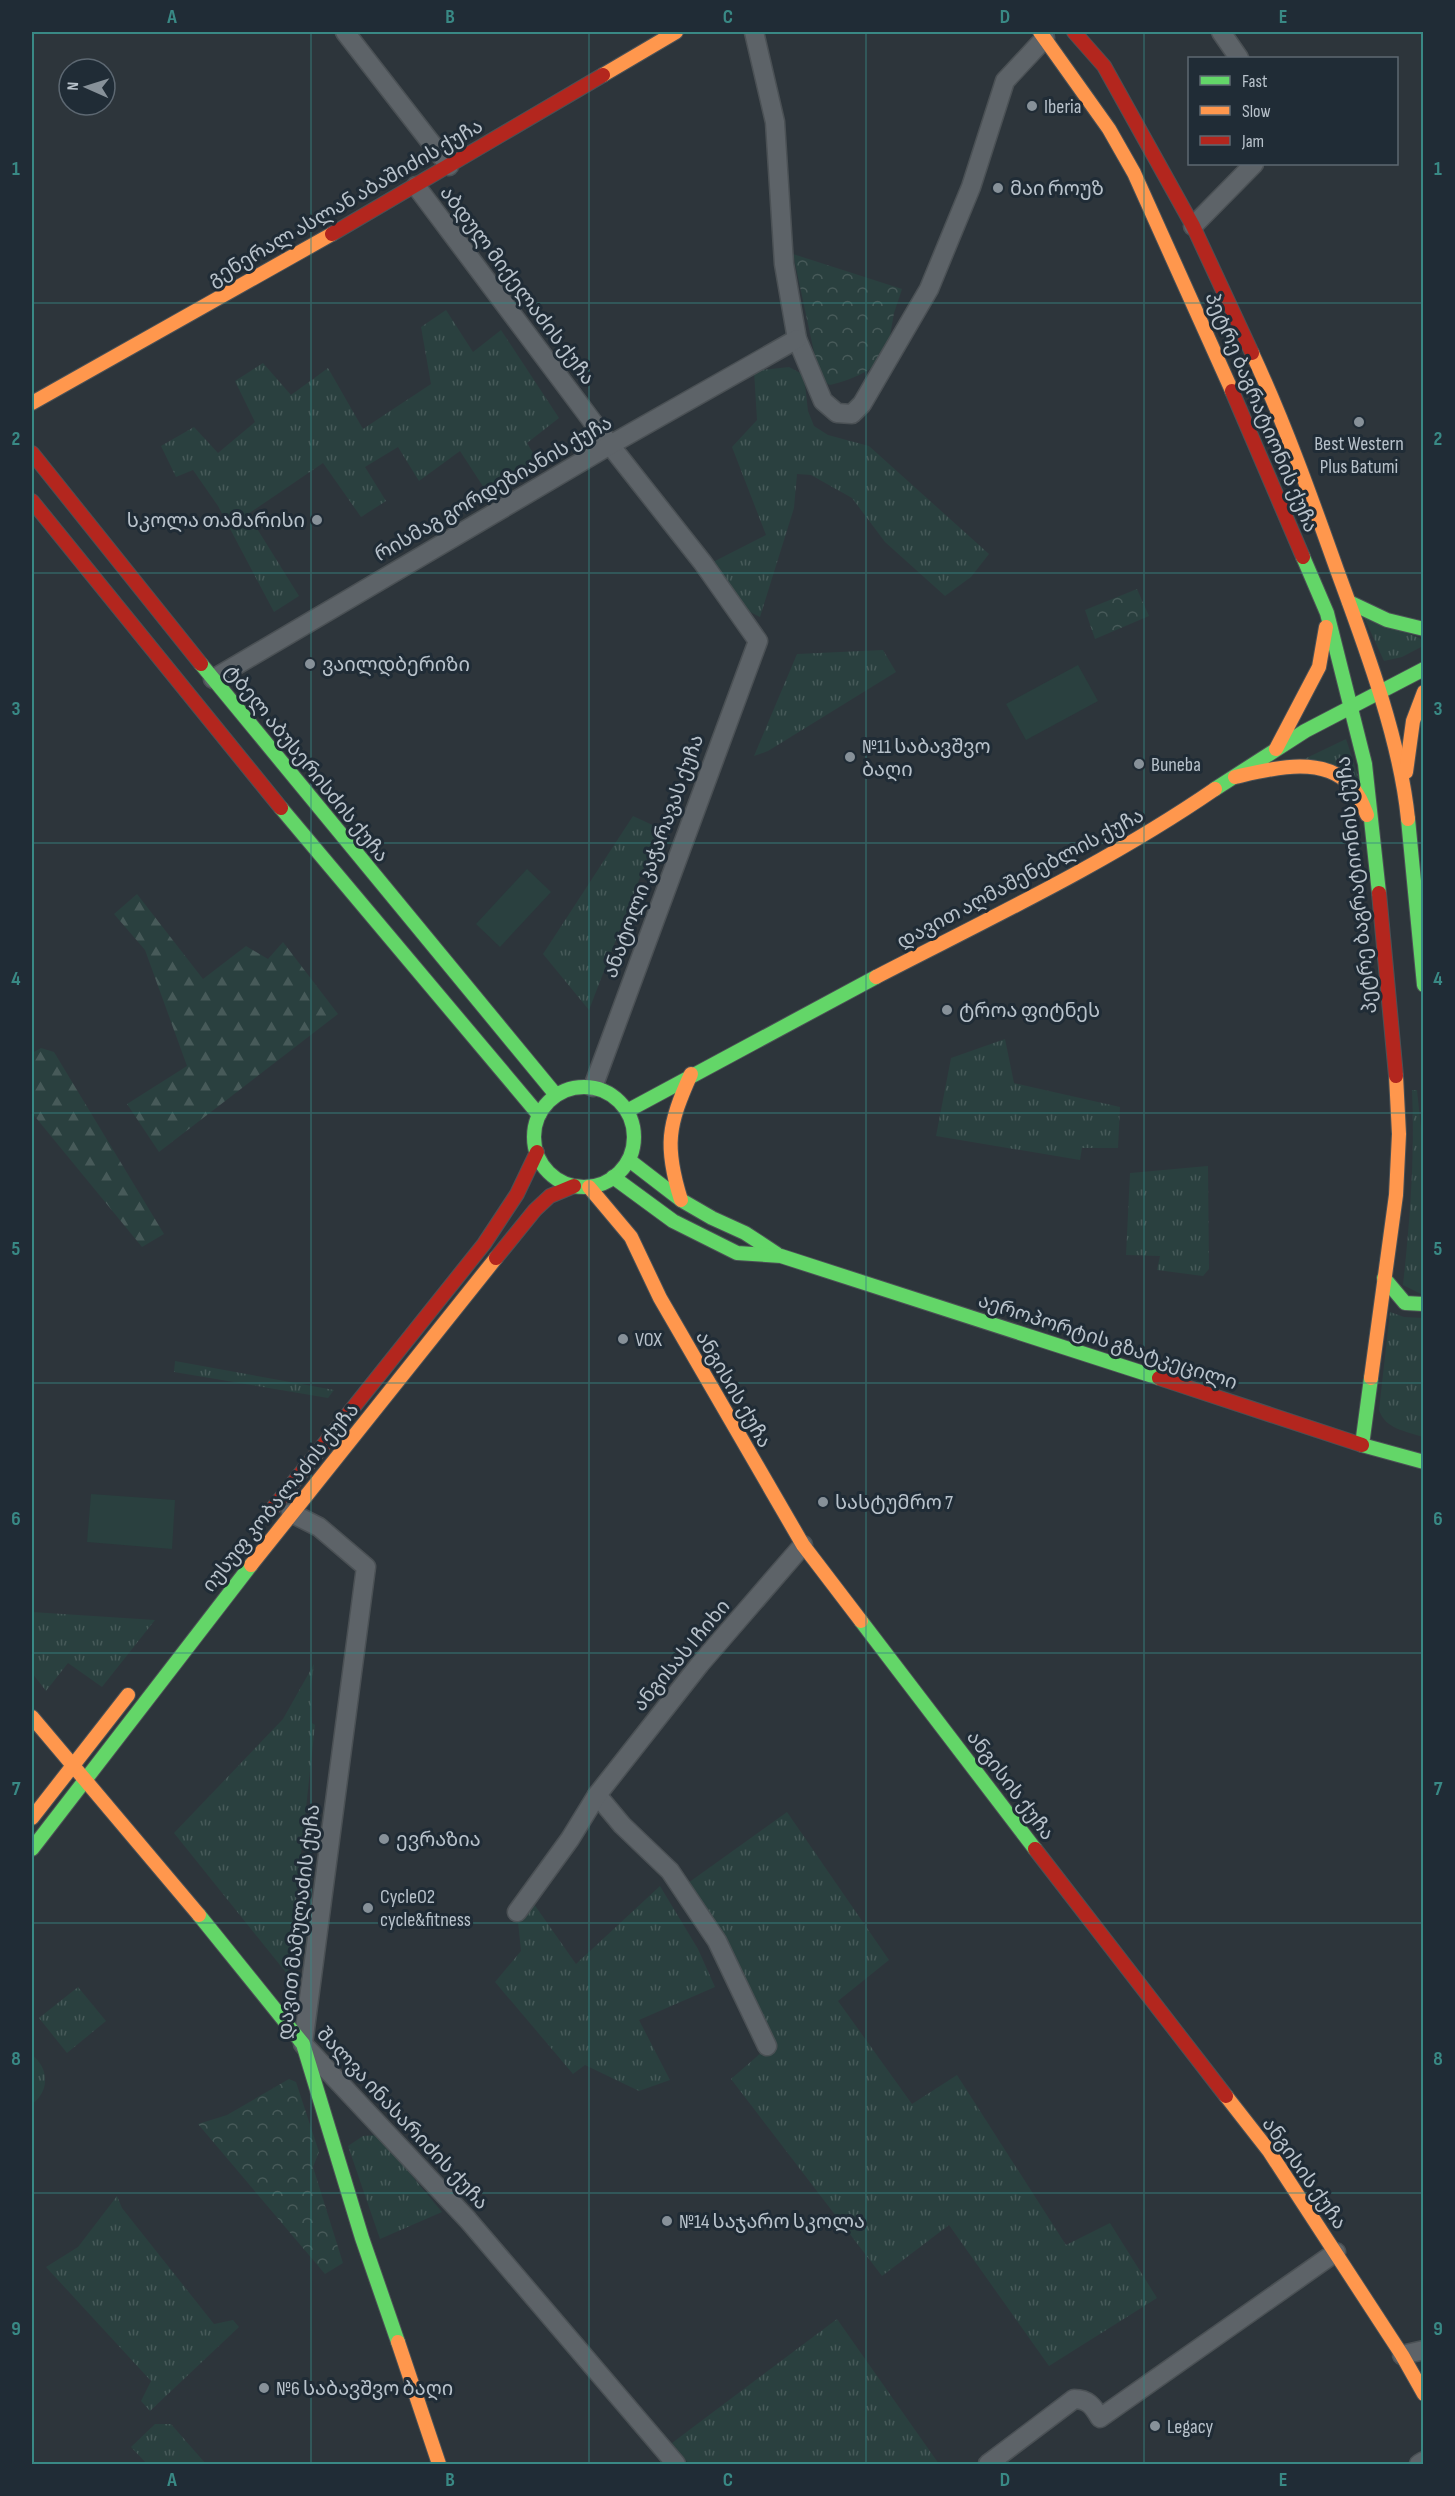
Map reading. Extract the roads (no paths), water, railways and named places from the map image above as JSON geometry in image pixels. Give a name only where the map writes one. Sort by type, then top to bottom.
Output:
[{"type":"main road","name":"გენერალ ასლან აბაშიძის ქუჩა","points":[[32,403],[416,186],[676,32]]},
{"type":"main road","name":"პეტრე ბაგრატიონის ქუჩა","points":[[1074,32],[1104,66],[1193,226],[1280,413],[1349,602],[1379,692],[1405,792],[1424,985]]},
{"type":"main road","name":"პეტრე ბაგრატიონის ქუჩა","points":[[1043,35],[1109,129],[1134,173],[1218,357],[1327,613],[1365,764],[1396,1073],[1398,1134],[1396,1195],[1362,1445]]},
{"type":"main road","name":"ტბელ აბუსერისძის ქუჩა","points":[[32,453],[213,679],[556,1095]]},
{"type":"main road","points":[[32,501],[233,752],[539,1115]]},
{"type":"main road","points":[[1349,602],[1387,620],[1424,629]]},
{"type":"main road","points":[[1276,749],[1319,667],[1325,642],[1327,613]]},
{"type":"main road","name":"დავით აღმაშენებლის ქუჩა","points":[[627,1111],[692,1074],[1027,899],[1150,831],[1276,749],[1424,669]]},
{"type":"main road","points":[[1405,792],[1409,738],[1415,713],[1424,692]]},
{"type":"main road","points":[[1235,777],[1274,768],[1307,768],[1325,771],[1347,782],[1358,796],[1373,828]]},
{"type":"main road","points":[[681,1200],[670,1169],[669,1143],[674,1112],[692,1074]]},
{"type":"main road","points":[[574,1087],[593,1087],[615,1097],[627,1111],[634,1135],[629,1160],[613,1177],[589,1187],[574,1186],[562,1182],[545,1168],[534,1140],[539,1115],[556,1095],[574,1087]]},
{"type":"main road","name":"იუსუფ კობალაძის ქუჩა","points":[[261,1524],[484,1244],[517,1194],[537,1152]]},
{"type":"main road","name":"აეროპორტის გზატკეცილი","points":[[629,1160],[681,1200],[745,1233],[781,1256]]},
{"type":"main road","name":"აეროპორტის გზატკეცილი","points":[[613,1177],[673,1221],[737,1253],[781,1256],[1362,1445],[1424,1462]]},
{"type":"main road","name":"იუსუფ კობალაძის ქუჩა","points":[[32,1849],[291,1513],[535,1210],[550,1196],[574,1186]]},
{"type":"main road","name":"ანგისის ქუჩა","points":[[589,1187],[631,1237],[660,1298],[803,1545],[1108,1945],[1269,2151],[1402,2355],[1424,2394]]},
{"type":"main road","points":[[1384,1278],[1405,1303],[1424,1304]]},
{"type":"main road","points":[[32,1818],[134,1688]]},
{"type":"main road","name":"შალვა ინასარიძის ქუჩა","points":[[32,1717],[72,1767],[151,1856],[303,2044]]},
{"type":"main road","name":"დავით მამულაძის ქუჩა","points":[[303,2044],[362,2238],[440,2464]]},
{"type":"street","points":[[345,32],[449,166]]},
{"type":"street","points":[[754,32],[775,122],[784,264],[797,339],[823,401],[837,413],[852,414],[862,404],[929,289],[971,187],[1005,81],[1043,35]]},
{"type":"street","points":[[1221,32],[1238,57]]},
{"type":"street","points":[[1193,226],[1253,165]]},
{"type":"street","name":"აბდულ მიქელაძის ქუჩა","points":[[416,186],[610,445],[703,563],[758,641]]},
{"type":"street","name":"რისმაგ გორდეზიანის ქუჩა","points":[[213,679],[610,445],[797,339]]},
{"type":"street","name":"ანატოლი კაჭარავას ქუჩა","points":[[593,1087],[758,641]]},
{"type":"street","name":"დავით მამულაძის ქუჩა","points":[[291,1513],[319,1527],[366,1567],[303,2044]]},
{"type":"street","name":"ანგისას I ჩიხი","points":[[517,1912],[570,1839],[597,1795],[700,1664],[803,1545]]},
{"type":"street","points":[[597,1795],[621,1825],[670,1871],[717,1941],[767,2046]]},
{"type":"street","name":"შალვა ინასარიძის ქუჩა","points":[[303,2044],[468,2220],[676,2464]]},
{"type":"street","points":[[988,2464],[1074,2399],[1083,2399],[1092,2404],[1100,2418],[1336,2252]]},
{"type":"street","points":[[1402,2355],[1424,2350]]},
{"type":"street","points":[[1419,2464],[1424,2461]]},
{"type":"place","name":"Iberia","points":[[1032,106]]},
{"type":"place","name":"მაი როუზ","points":[[998,188]]},
{"type":"place","name":"Best Western Plus Batumi","points":[[1359,422]]},
{"type":"place","name":"სკოლა თამარისი","points":[[317,520]]},
{"type":"place","name":"ვაილდბერიზი","points":[[310,664]]},
{"type":"place","name":"№11 საბავშვო ბაღი","points":[[850,757]]},
{"type":"place","name":"Buneba","points":[[1139,764]]},
{"type":"place","name":"ტროა ფიტნეს","points":[[947,1010]]},
{"type":"place","name":"VOX","points":[[623,1339]]},
{"type":"place","name":"სასტუმრო 7","points":[[823,1502]]},
{"type":"place","name":"ევრაზია","points":[[384,1839]]},
{"type":"place","name":"CycleO2 cycle&fitness","points":[[368,1908]]},
{"type":"place","name":"№14 საჯარო სკოლა","points":[[667,2221]]},
{"type":"place","name":"№6 საბავშვო ბაღი","points":[[264,2388]]},
{"type":"place","name":"Legacy","points":[[1155,2426]]}]
